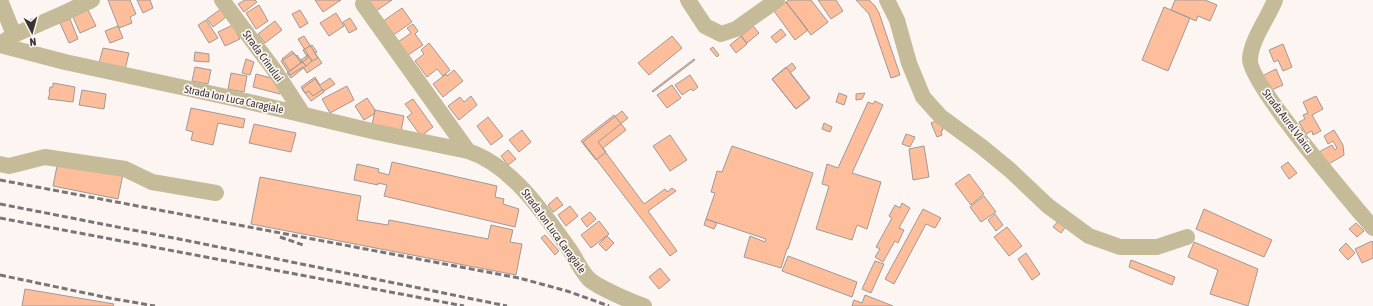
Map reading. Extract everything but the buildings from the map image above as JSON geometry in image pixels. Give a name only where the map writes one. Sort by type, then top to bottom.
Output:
[{"type":"street","points":[[0,0],[14,35]]},
{"type":"street","points":[[0,44],[14,35],[92,0]]},
{"type":"street","name":"Strada Crinului","points":[[222,0],[275,72],[303,114]]},
{"type":"street","points":[[692,1],[705,26],[721,34],[736,29],[777,0]]},
{"type":"street","points":[[887,0],[897,20],[909,63],[923,97],[941,117],[1010,170],[1048,206],[1089,236],[1120,247],[1157,247],[1186,237]]},
{"type":"street","name":"Strada Aurel Vlaicu","points":[[1275,0],[1254,43],[1250,60],[1252,67],[1270,100],[1373,228]]},
{"type":"street","points":[[363,4],[468,151]]},
{"type":"street","name":"Strada Ion Luca Caragiale","points":[[0,44],[64,62],[482,155],[520,185],[568,247],[589,280],[607,290],[644,306]]},
{"type":"street","points":[[0,164],[9,166],[45,157],[125,169],[152,182],[216,193]]},
{"type":"railway","points":[[0,180],[519,278],[567,291],[609,306]]},
{"type":"railway","points":[[0,204],[507,306]]},
{"type":"railway","points":[[0,218],[464,306]]},
{"type":"railway","points":[[280,237],[303,245]]},
{"type":"railway","points":[[0,275],[155,306]]}]
